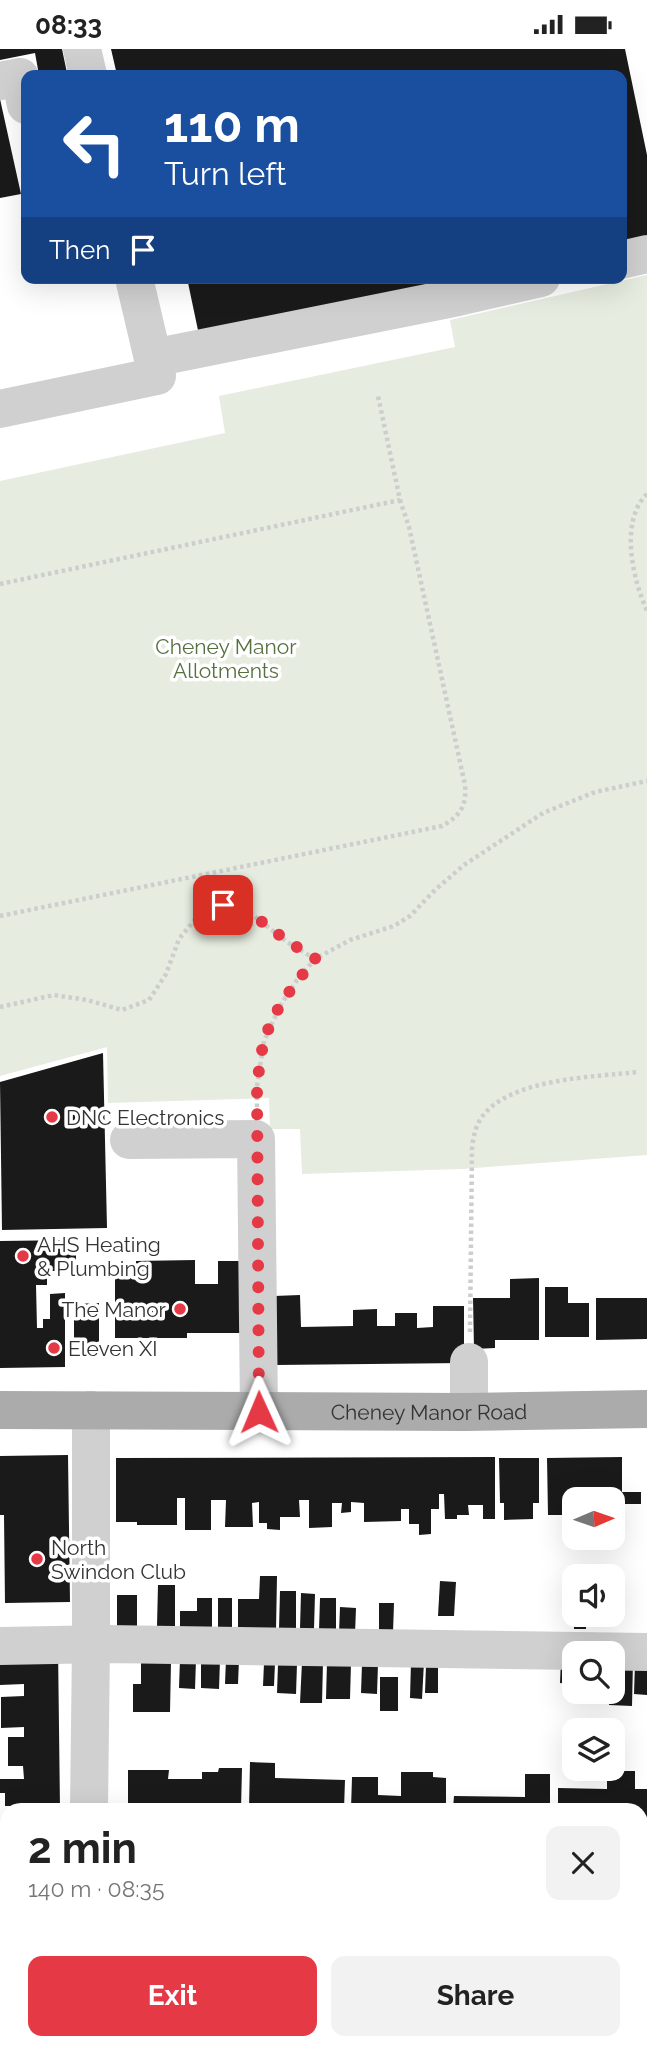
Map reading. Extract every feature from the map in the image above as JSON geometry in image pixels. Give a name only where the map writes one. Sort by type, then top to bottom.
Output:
[{"type":"main road","name":"Cheney Manor Road","points":[[0,1410],[259,1412],[647,1409]]},
{"type":"street","points":[[82,49],[87,70]]},
{"type":"street","points":[[0,82],[20,77],[21,82]]},
{"type":"street","points":[[627,259],[647,254]]},
{"type":"street","points":[[0,409],[157,376],[135,284]]},
{"type":"street","points":[[153,358],[515,284]]},
{"type":"street","points":[[129,1140],[256,1139],[259,1412]]},
{"type":"street","points":[[469,1362],[469,1411]]},
{"type":"street","points":[[89,1803],[91,1410]]},
{"type":"street","points":[[0,1646],[647,1652]]},
{"type":"path","points":[[0,916],[442,826],[456,818],[464,806],[464,785],[378,396]]},
{"type":"path","points":[[647,494],[636,509],[632,530],[636,584],[647,611]]},
{"type":"path","points":[[0,584],[400,500]]},
{"type":"path","points":[[256,1139],[257,1086],[264,1041],[280,1006],[297,980],[316,959],[350,940],[394,926],[410,916],[464,865],[543,813],[595,792],[647,781]]},
{"type":"path","points":[[0,1007],[54,995],[87,1000],[122,1010],[149,1000],[166,974],[179,939],[201,912],[223,905],[248,911],[316,959]]},
{"type":"path","points":[[469,1362],[471,1149],[474,1132],[482,1117],[499,1101],[536,1085],[638,1072]]},
{"type":"green space","name":"Cheney Manor Allotments","points":[[647,275],[647,1155],[462,1169],[302,1174],[300,1129],[270,1129],[269,1098],[108,1103],[107,1047],[0,1076],[0,481],[225,433],[219,396],[455,347],[450,320],[608,284],[627,284],[627,280]]},
{"type":"building","points":[[0,49],[62,49],[66,70],[38,70],[35,53],[0,60]]},
{"type":"building","points":[[111,49],[625,49],[647,155],[647,242],[627,246],[627,70],[116,70]]},
{"type":"building","points":[[0,99],[21,194],[0,198]]},
{"type":"building","points":[[188,284],[438,284],[199,335]]},
{"type":"building","name":"DNC Electronics","points":[[103,1053],[107,1228],[2,1230],[0,1082]]},
{"type":"building","points":[[76,1240],[76,1271],[47,1271],[47,1285],[36,1285],[37,1328],[43,1328],[43,1319],[50,1319],[50,1294],[65,1293],[65,1367],[0,1368],[0,1241]]},
{"type":"building","name":"The Manor","points":[[195,1260],[195,1284],[218,1284],[218,1261],[245,1261],[245,1333],[187,1333],[187,1338],[115,1338],[115,1276],[136,1276],[136,1261]]},
{"type":"building","points":[[539,1278],[539,1340],[495,1340],[495,1348],[474,1349],[473,1298],[510,1298],[510,1279]]},
{"type":"building","points":[[545,1287],[568,1287],[568,1303],[589,1303],[589,1337],[545,1337]]},
{"type":"building","points":[[300,1295],[301,1327],[353,1326],[353,1310],[377,1309],[377,1326],[395,1326],[395,1313],[417,1313],[417,1328],[433,1327],[433,1306],[464,1306],[464,1363],[275,1365],[274,1296]]},
{"type":"building","points":[[596,1298],[647,1298],[647,1339],[596,1340]]},
{"type":"building","points":[[99,1303],[99,1351],[74,1351],[74,1304]]},
{"type":"building","name":"North Swindon Club","points":[[68,1455],[70,1602],[5,1603],[0,1456]]},
{"type":"building","points":[[495,1457],[495,1519],[483,1519],[483,1505],[468,1505],[469,1515],[445,1519],[444,1494],[439,1494],[439,1509],[431,1509],[431,1534],[419,1535],[419,1524],[409,1524],[409,1509],[401,1509],[401,1521],[364,1522],[364,1503],[351,1502],[351,1512],[341,1513],[342,1503],[332,1503],[332,1527],[309,1528],[309,1500],[299,1500],[300,1517],[280,1517],[280,1530],[267,1529],[267,1523],[259,1523],[259,1502],[252,1503],[253,1527],[225,1527],[226,1500],[211,1500],[211,1530],[185,1530],[185,1498],[177,1498],[177,1525],[116,1522],[116,1458]]},
{"type":"building","points":[[622,1457],[622,1487],[562,1487],[562,1515],[548,1515],[547,1458]]},
{"type":"building","points":[[499,1458],[539,1458],[539,1503],[533,1503],[533,1519],[504,1520],[504,1503],[500,1503]]},
{"type":"building","points":[[625,1492],[641,1492],[641,1504],[625,1504]]},
{"type":"building","points":[[260,1576],[277,1576],[276,1630],[238,1630],[238,1599],[259,1599]]},
{"type":"building","points":[[440,1581],[456,1582],[454,1616],[438,1616]]},
{"type":"building","points":[[158,1585],[175,1585],[175,1626],[157,1626]]},
{"type":"building","points":[[280,1591],[296,1591],[296,1630],[279,1629]]},
{"type":"building","points":[[301,1593],[315,1594],[314,1629],[300,1629]]},
{"type":"building","points":[[117,1595],[137,1595],[137,1628],[117,1628]]},
{"type":"building","points":[[197,1598],[212,1598],[212,1628],[180,1633],[180,1611],[197,1611]]},
{"type":"building","points":[[218,1598],[232,1598],[232,1631],[218,1631]]},
{"type":"building","points":[[320,1598],[336,1598],[336,1632],[319,1631]]},
{"type":"building","points":[[379,1603],[394,1603],[393,1633],[379,1632]]},
{"type":"building","points":[[340,1607],[356,1608],[355,1634],[339,1633]]},
{"type":"building","points":[[58,1647],[60,1803],[5,1803],[5,1793],[0,1793],[0,1779],[24,1779],[23,1766],[8,1766],[8,1737],[24,1737],[24,1727],[1,1728],[1,1697],[24,1696],[24,1684],[0,1685],[0,1664]]},
{"type":"building","points":[[180,1659],[196,1660],[195,1689],[179,1688]]},
{"type":"building","points":[[226,1659],[239,1659],[238,1684],[225,1684]]},
{"type":"building","points":[[561,1659],[562,1683],[560,1683]]},
{"type":"building","points":[[201,1660],[220,1660],[219,1689],[201,1688]]},
{"type":"building","points":[[625,1661],[633,1661],[632,1706],[609,1705],[625,1704]]},
{"type":"building","points":[[141,1662],[171,1662],[170,1712],[133,1712],[133,1684],[141,1684]]},
{"type":"building","points":[[302,1662],[323,1662],[322,1703],[300,1703]]},
{"type":"building","points":[[327,1662],[351,1663],[350,1699],[326,1699]]},
{"type":"building","points":[[411,1662],[424,1662],[422,1699],[410,1698]]},
{"type":"building","points":[[264,1663],[275,1663],[274,1686],[263,1686]]},
{"type":"building","points":[[635,1663],[647,1663],[647,1695],[634,1694]]},
{"type":"building","points":[[278,1664],[297,1664],[296,1694],[277,1693]]},
{"type":"building","points":[[362,1664],[378,1664],[377,1694],[361,1693]]},
{"type":"building","points":[[426,1665],[438,1665],[438,1693],[425,1693]]},
{"type":"building","points":[[380,1677],[398,1677],[398,1711],[380,1711]]},
{"type":"building","points":[[250,1762],[275,1763],[275,1778],[345,1780],[344,1803],[249,1803]]},
{"type":"building","points":[[219,1768],[242,1768],[241,1803],[128,1803],[128,1770],[169,1770],[168,1779],[202,1779],[202,1772],[218,1772]]},
{"type":"building","points":[[625,1771],[635,1771],[635,1789],[647,1789],[647,1803],[558,1803],[558,1788],[607,1789],[607,1781],[625,1781]]},
{"type":"building","points":[[401,1772],[433,1772],[433,1777],[446,1778],[446,1803],[351,1803],[352,1777],[378,1777],[378,1795],[401,1796]]},
{"type":"building","points":[[525,1774],[550,1774],[550,1803],[453,1803],[454,1796],[525,1797]]},
{"type":"place","name":"DNC Electronics","points":[[52,1117]]},
{"type":"place","name":"AHS Heating & Plumbing","points":[[23,1256]]},
{"type":"place","name":"The Manor","points":[[180,1309]]},
{"type":"place","name":"Eleven XI","points":[[54,1348]]},
{"type":"place","name":"North Swindon Club","points":[[37,1559]]},
{"type":"route","points":[[223,905],[248,911],[316,959],[297,980],[280,1006],[264,1041],[257,1086],[259,1412]]}]
